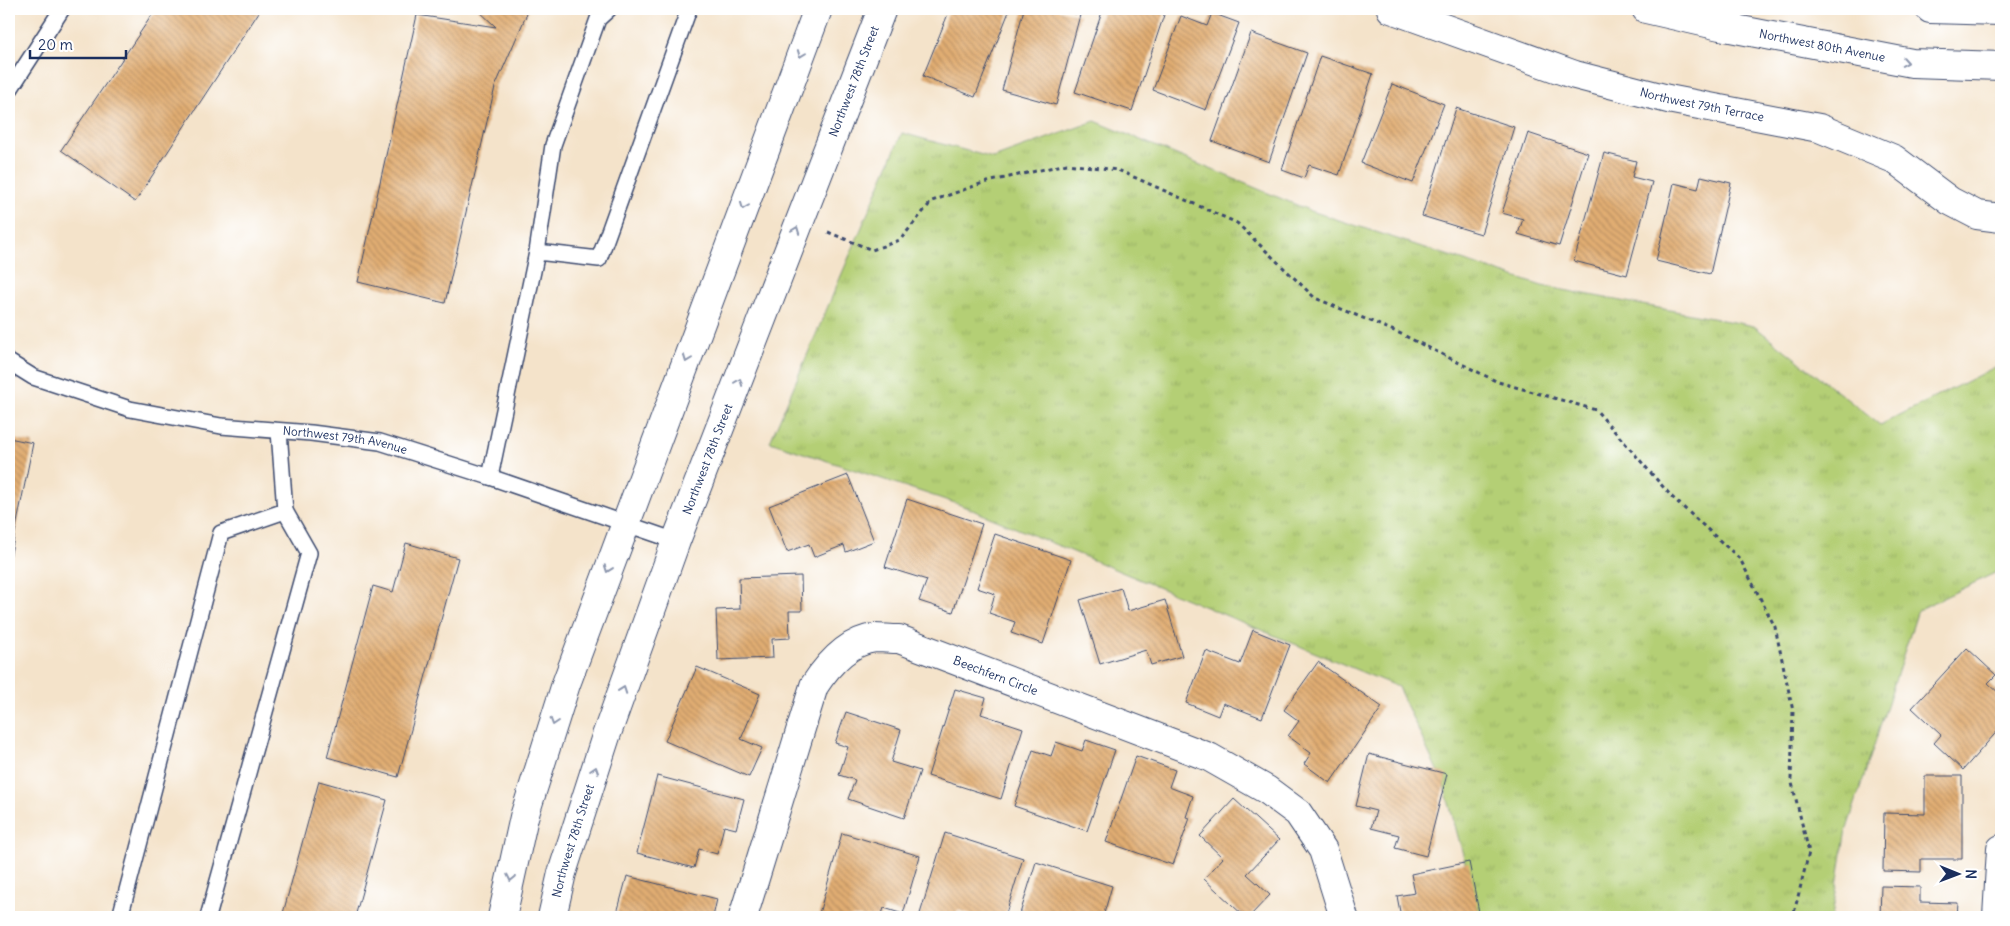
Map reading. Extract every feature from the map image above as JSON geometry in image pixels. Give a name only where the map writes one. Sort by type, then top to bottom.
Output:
[{"type":"street","points":[[502,917],[524,816],[566,684],[818,9]]},
{"type":"street","name":"Northwest 78th Street","points":[[552,917],[562,873],[606,736],[676,541],[882,9]]},
{"type":"street","name":"Northwest 79th Terrace","points":[[1391,9],[1576,75],[1668,100],[1819,128],[1858,142],[1894,159],[1950,201],[1977,215],[2001,218]]},
{"type":"street","name":"Northwest 80th Avenue","points":[[1646,9],[1720,26],[1912,63],[2001,66]]},
{"type":"street","points":[[1930,9],[2001,11]]},
{"type":"street","name":"Beechfern Circle","points":[[743,917],[814,686],[829,664],[850,648],[873,638],[898,639],[1209,758],[1267,790],[1298,813],[1322,850],[1344,917]]},
{"type":"street","points":[[1997,917],[2001,849]]},
{"type":"lane","points":[[9,91],[62,9]]},
{"type":"lane","points":[[490,477],[537,252],[553,145],[598,19],[609,9]]},
{"type":"lane","points":[[537,252],[599,259],[689,9]]},
{"type":"lane","name":"Northwest 79th Avenue","points":[[9,362],[33,377],[130,410],[221,426],[380,442],[490,477],[676,541]]},
{"type":"lane","points":[[208,917],[310,553],[285,511],[279,431]]},
{"type":"lane","points":[[120,917],[221,533],[285,511]]},
{"type":"path","points":[[800,221],[872,250],[900,240],[932,201],[983,183],[1067,164],[1118,170],[1237,223],[1315,298],[1399,333],[1498,382],[1596,410],[1672,497],[1740,559],[1775,627],[1793,711],[1791,779],[1809,852],[1793,917]]},
{"type":"green space","points":[[1095,121],[1311,211],[1542,286],[1754,326],[1880,425],[2001,364],[2001,570],[1918,610],[1845,835],[1832,917],[1480,917],[1444,785],[1398,687],[958,504],[770,442],[902,133],[993,158]]},
{"type":"building","points":[[156,9],[261,9],[135,202],[61,150]]},
{"type":"building","points":[[477,9],[529,9],[495,87],[445,303],[358,282],[417,15],[496,27]]},
{"type":"building","points":[[950,9],[1010,9],[975,97],[923,76]]},
{"type":"building","points":[[1024,9],[1056,9],[1080,15],[1056,105],[1002,90]]},
{"type":"building","points":[[1103,9],[1166,9],[1132,111],[1075,92]]},
{"type":"building","points":[[1212,13],[1239,23],[1206,110],[1153,90],[1181,16],[1207,26]]},
{"type":"building","points":[[1251,33],[1307,53],[1269,162],[1212,141]]},
{"type":"building","points":[[1320,56],[1373,74],[1339,175],[1309,165],[1304,178],[1282,170]]},
{"type":"building","points":[[1392,84],[1444,104],[1413,183],[1361,163]]},
{"type":"building","points":[[1456,108],[1514,127],[1481,234],[1422,216]]},
{"type":"building","points":[[1528,133],[1588,153],[1559,246],[1518,234],[1523,219],[1502,213]]},
{"type":"building","points":[[1604,153],[1636,161],[1632,177],[1652,182],[1627,275],[1574,261]]},
{"type":"building","points":[[1701,176],[1731,183],[1710,274],[1656,261],[1674,183],[1698,189]]},
{"type":"building","points":[[9,438],[33,443],[10,558],[9,558]]},
{"type":"building","points":[[848,475],[874,541],[846,552],[844,545],[814,557],[809,544],[787,552],[769,506]]},
{"type":"building","points":[[907,499],[982,524],[953,612],[919,601],[927,580],[885,567]]},
{"type":"building","points":[[995,534],[1071,560],[1043,644],[1011,633],[1015,622],[989,613],[995,594],[977,588]]},
{"type":"building","points":[[406,543],[458,558],[398,777],[327,757],[373,586],[393,592]]},
{"type":"building","points":[[801,576],[802,611],[789,611],[790,638],[772,639],[773,658],[718,660],[716,610],[740,609],[739,578]]},
{"type":"building","points":[[1121,588],[1128,611],[1165,600],[1182,656],[1151,665],[1146,650],[1100,664],[1080,600]]},
{"type":"building","points":[[1253,630],[1290,645],[1262,718],[1223,703],[1218,716],[1186,703],[1206,651],[1240,664]]},
{"type":"building","points":[[1967,648],[1996,675],[1988,683],[2001,695],[2001,727],[1963,770],[1934,743],[1941,735],[1912,708]]},
{"type":"building","points":[[1318,662],[1382,707],[1330,783],[1304,764],[1311,753],[1288,736],[1299,721],[1284,710]]},
{"type":"building","points":[[697,667],[760,694],[741,739],[762,748],[749,777],[665,741]]},
{"type":"building","points":[[955,689],[986,698],[981,714],[1023,728],[1001,799],[928,776]]},
{"type":"building","points":[[846,712],[901,730],[891,762],[920,771],[904,818],[848,799],[855,780],[839,775],[848,747],[835,743]]},
{"type":"building","points":[[1086,740],[1115,750],[1087,831],[1014,806],[1033,750],[1051,756],[1056,742],[1082,751]]},
{"type":"building","points":[[1369,754],[1447,774],[1426,856],[1395,848],[1399,835],[1371,828],[1376,811],[1356,806]]},
{"type":"building","points":[[1136,756],[1175,770],[1169,787],[1193,796],[1186,817],[1190,818],[1173,865],[1106,842]]},
{"type":"building","points":[[657,776],[744,799],[736,829],[724,826],[717,854],[699,849],[694,868],[637,853]]},
{"type":"building","points":[[1925,776],[1962,776],[1962,859],[1921,859],[1921,872],[1883,871],[1884,813],[1925,814]]},
{"type":"building","points":[[319,781],[387,800],[355,917],[282,917]]},
{"type":"building","points":[[1234,799],[1279,840],[1247,874],[1270,895],[1249,917],[1245,917],[1204,879],[1223,858],[1200,836]]},
{"type":"building","points":[[842,833],[920,856],[903,914],[884,908],[881,917],[818,917]]},
{"type":"building","points":[[945,833],[1023,858],[1005,917],[979,917],[958,910],[956,917],[919,917]]},
{"type":"building","points":[[1036,862],[1112,886],[1103,917],[1019,917]]},
{"type":"building","points":[[1469,862],[1480,917],[1401,917],[1397,896],[1415,893],[1411,874]]},
{"type":"building","points":[[627,876],[717,899],[713,917],[616,917]]},
{"type":"building","points":[[1881,886],[1920,887],[1920,902],[1958,903],[1957,917],[1880,917]]}]
